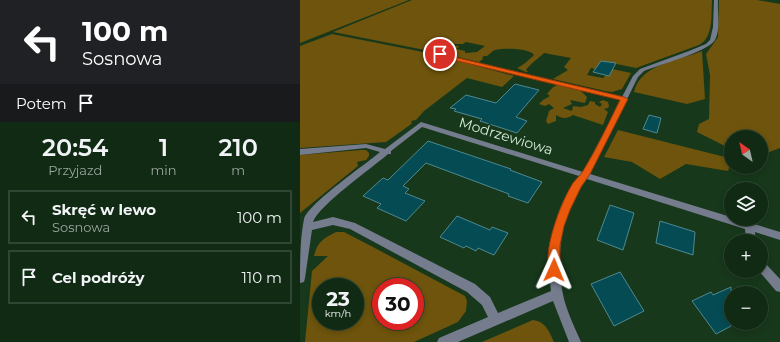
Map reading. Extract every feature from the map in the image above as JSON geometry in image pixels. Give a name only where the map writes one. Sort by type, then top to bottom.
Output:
[{"type":"street","points":[[575,342],[557,294],[554,270],[555,245],[559,226],[577,185],[586,174],[636,76],[642,70],[697,50],[711,42],[714,35],[716,0]]},
{"type":"street","points":[[440,54],[624,99]]},
{"type":"street","name":"Modrzewiowa","points":[[300,278],[307,227],[311,216],[320,205],[421,124],[724,218]]},
{"type":"street","points":[[300,152],[366,146],[388,152]]},
{"type":"street","points":[[307,227],[333,221],[352,226],[471,288],[486,301],[495,320]]},
{"type":"street","points":[[749,226],[750,234]]},
{"type":"street","name":"Modrzewiowa","points":[[749,226],[780,236]]},
{"type":"street","points":[[768,274],[780,287]]},
{"type":"street","points":[[443,342],[557,294]]},
{"type":"shaded area","points":[[300,0],[409,0],[300,43]]},
{"type":"shaded area","points":[[412,0],[712,0],[711,25],[707,37],[699,45],[636,68],[602,61],[596,69],[591,68],[587,75],[603,78],[612,69],[631,73],[622,89],[612,92],[553,79],[568,70],[564,67],[571,58],[544,53],[529,66],[526,70],[528,72],[526,72],[517,68],[523,65],[534,55],[527,51],[510,49],[495,50],[487,56],[484,56],[479,62],[449,55],[448,50],[452,47],[459,46],[457,49],[465,51],[465,53],[477,52],[485,46],[466,42],[463,44],[452,44],[440,50],[430,51],[333,32]]},
{"type":"shaded area","points":[[719,0],[757,0],[780,4],[780,148],[768,152],[768,130],[724,130],[724,146],[697,132],[699,124],[709,119],[710,75],[706,54],[718,37]]},
{"type":"shaded area","points":[[332,34],[438,55],[514,76],[502,87],[467,78],[424,111],[416,120],[411,121],[412,123],[410,125],[386,142],[300,148],[300,46]]},
{"type":"shaded area","points":[[702,51],[705,99],[687,104],[634,92],[638,82],[644,75],[653,69],[662,64]]},
{"type":"shaded area","points":[[556,84],[569,87],[571,89],[573,87],[579,89],[587,97],[585,103],[570,100],[572,104],[563,108],[572,111],[573,106],[581,107],[588,105],[590,101],[595,102],[595,104],[600,107],[602,104],[599,102],[603,100],[608,102],[608,108],[604,109],[608,112],[603,125],[573,115],[564,118],[556,115],[556,121],[548,124],[546,121],[549,111],[554,108],[549,104],[545,106],[539,104],[550,96],[547,94],[553,87],[556,86]]},
{"type":"shaded area","points":[[618,130],[724,157],[724,170],[686,164],[660,179],[632,162],[604,157]]},
{"type":"shaded area","points":[[366,150],[369,153],[366,160],[357,162],[358,166],[300,213],[300,155]]},
{"type":"shaded area","points":[[336,232],[344,232],[465,296],[467,301],[466,311],[458,322],[414,342],[305,342],[312,271],[328,256],[314,256],[317,247],[325,239]]},
{"type":"shaded area","points":[[533,320],[544,325],[549,331],[554,342],[482,342]]},
{"type":"building","points":[[601,61],[616,63],[609,76],[593,72]]},
{"type":"building","points":[[515,84],[539,90],[516,117],[527,121],[517,133],[480,121],[482,119],[454,111],[456,109],[450,108],[466,95],[496,103]]},
{"type":"building","points":[[649,115],[661,118],[657,133],[643,129]]},
{"type":"building","points":[[428,141],[511,169],[510,170],[542,182],[528,203],[508,196],[509,194],[426,163],[403,186],[409,189],[405,193],[425,201],[406,221],[377,208],[381,204],[363,196],[383,178],[388,180]]},
{"type":"building","points":[[610,205],[634,213],[623,250],[597,240]]},
{"type":"building","points":[[457,216],[490,230],[492,227],[508,233],[494,255],[478,248],[476,251],[466,246],[464,248],[440,237]]},
{"type":"building","points":[[660,221],[695,232],[693,255],[656,243]]},
{"type":"building","points":[[620,272],[644,311],[614,326],[591,284]]},
{"type":"building","points":[[724,290],[724,330],[716,334],[692,301],[711,292],[713,295]]},
{"type":"route","points":[[440,54],[624,99],[586,174],[577,185],[565,210],[559,226],[555,245],[554,270]]}]
